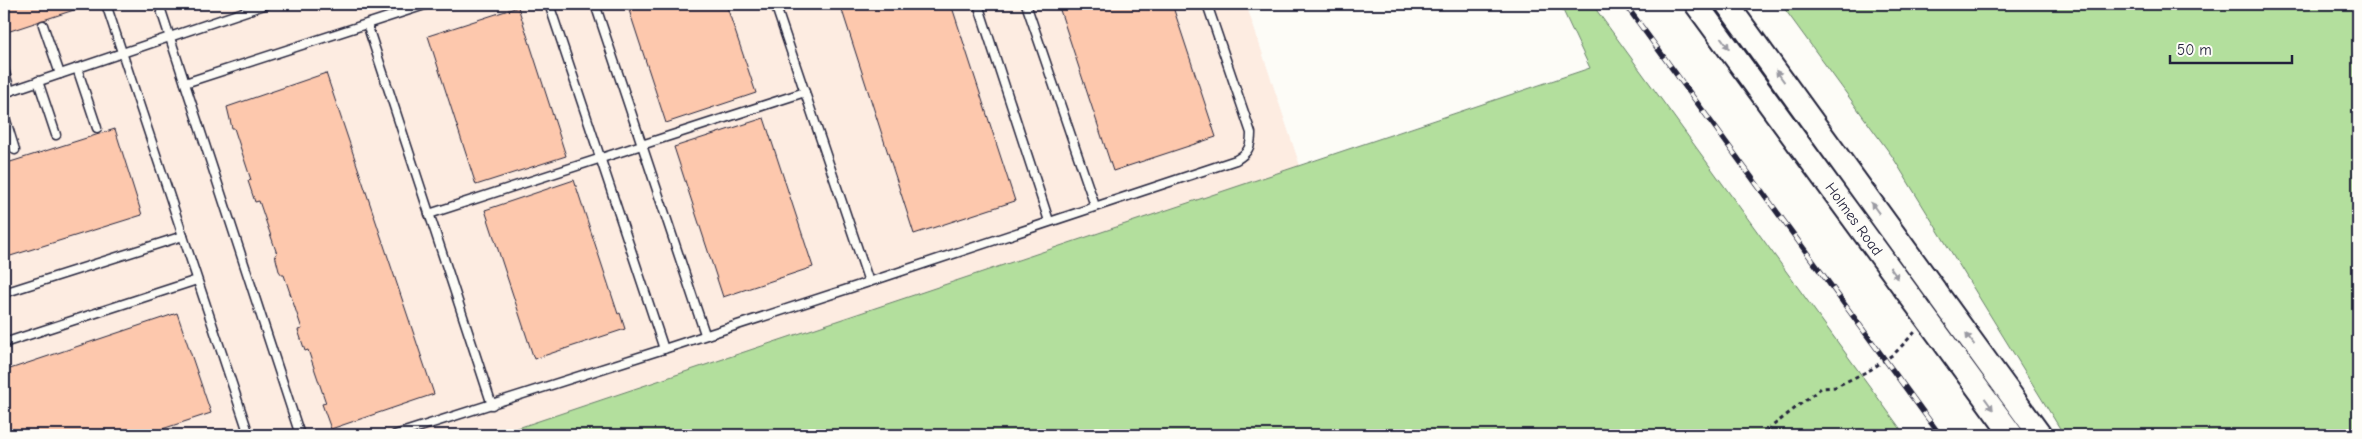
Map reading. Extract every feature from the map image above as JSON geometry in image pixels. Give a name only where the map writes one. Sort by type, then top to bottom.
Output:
[{"type":"main road","name":"Holmes Road","points":[[1696,4],[2012,435]]},
{"type":"main road","name":"Holmes Road","points":[[1726,4],[2040,435]]},
{"type":"lane","points":[[106,4],[248,435]]},
{"type":"lane","points":[[159,4],[300,435]]},
{"type":"lane","points":[[4,69],[7,92],[267,4]]},
{"type":"lane","points":[[185,84],[367,24],[405,7],[428,4]]},
{"type":"lane","points":[[549,4],[599,159],[664,349]]},
{"type":"lane","points":[[595,4],[705,334]]},
{"type":"lane","points":[[775,4],[869,282]]},
{"type":"lane","points":[[978,4],[1049,221]]},
{"type":"lane","points":[[1026,4],[1095,206]]},
{"type":"lane","points":[[396,435],[869,282],[1236,160],[1245,155],[1249,150],[1251,133],[1207,4]]},
{"type":"lane","points":[[367,24],[492,405]]},
{"type":"lane","points":[[43,25],[60,74]]},
{"type":"lane","points":[[77,68],[97,128]]},
{"type":"lane","points":[[38,81],[56,136]]},
{"type":"lane","points":[[429,214],[804,92]]},
{"type":"lane","points":[[4,114],[15,150]]},
{"type":"lane","points":[[4,293],[183,236]]},
{"type":"lane","points":[[4,343],[197,280]]},
{"type":"path","points":[[1761,435],[1821,388],[1835,388],[1870,370],[1894,353],[1928,319]]},
{"type":"shaded area","points":[[4,4],[1246,4],[1300,166],[497,435],[4,435]]},
{"type":"green space","points":[[1560,4],[1592,4],[1905,435],[497,435],[1590,68]]},
{"type":"green space","points":[[1781,4],[2358,4],[2358,435],[2064,435],[1892,156]]},
{"type":"building","points":[[4,4],[85,4],[86,6],[4,33]]},
{"type":"building","points":[[627,4],[726,4],[756,93],[666,123]]},
{"type":"building","points":[[840,4],[951,4],[1015,201],[914,234]]},
{"type":"building","points":[[1058,4],[1172,4],[1216,137],[1113,171]]},
{"type":"building","points":[[518,7],[566,156],[476,185],[428,36]]},
{"type":"building","points":[[326,73],[434,394],[331,429],[322,404],[326,403],[308,350],[305,351],[298,330],[302,329],[284,275],[279,271],[275,255],[277,254],[259,201],[255,202],[248,181],[251,180],[234,128],[232,128],[227,107]]},
{"type":"building","points":[[764,118],[813,267],[723,297],[674,147]]},
{"type":"building","points":[[115,129],[142,215],[4,258],[4,164]]},
{"type":"building","points":[[574,180],[618,314],[620,313],[625,329],[534,359],[485,210]]},
{"type":"building","points":[[177,313],[211,413],[144,435],[4,435],[4,371]]},
{"type":"railway","points":[[1625,4],[1940,435]]}]
